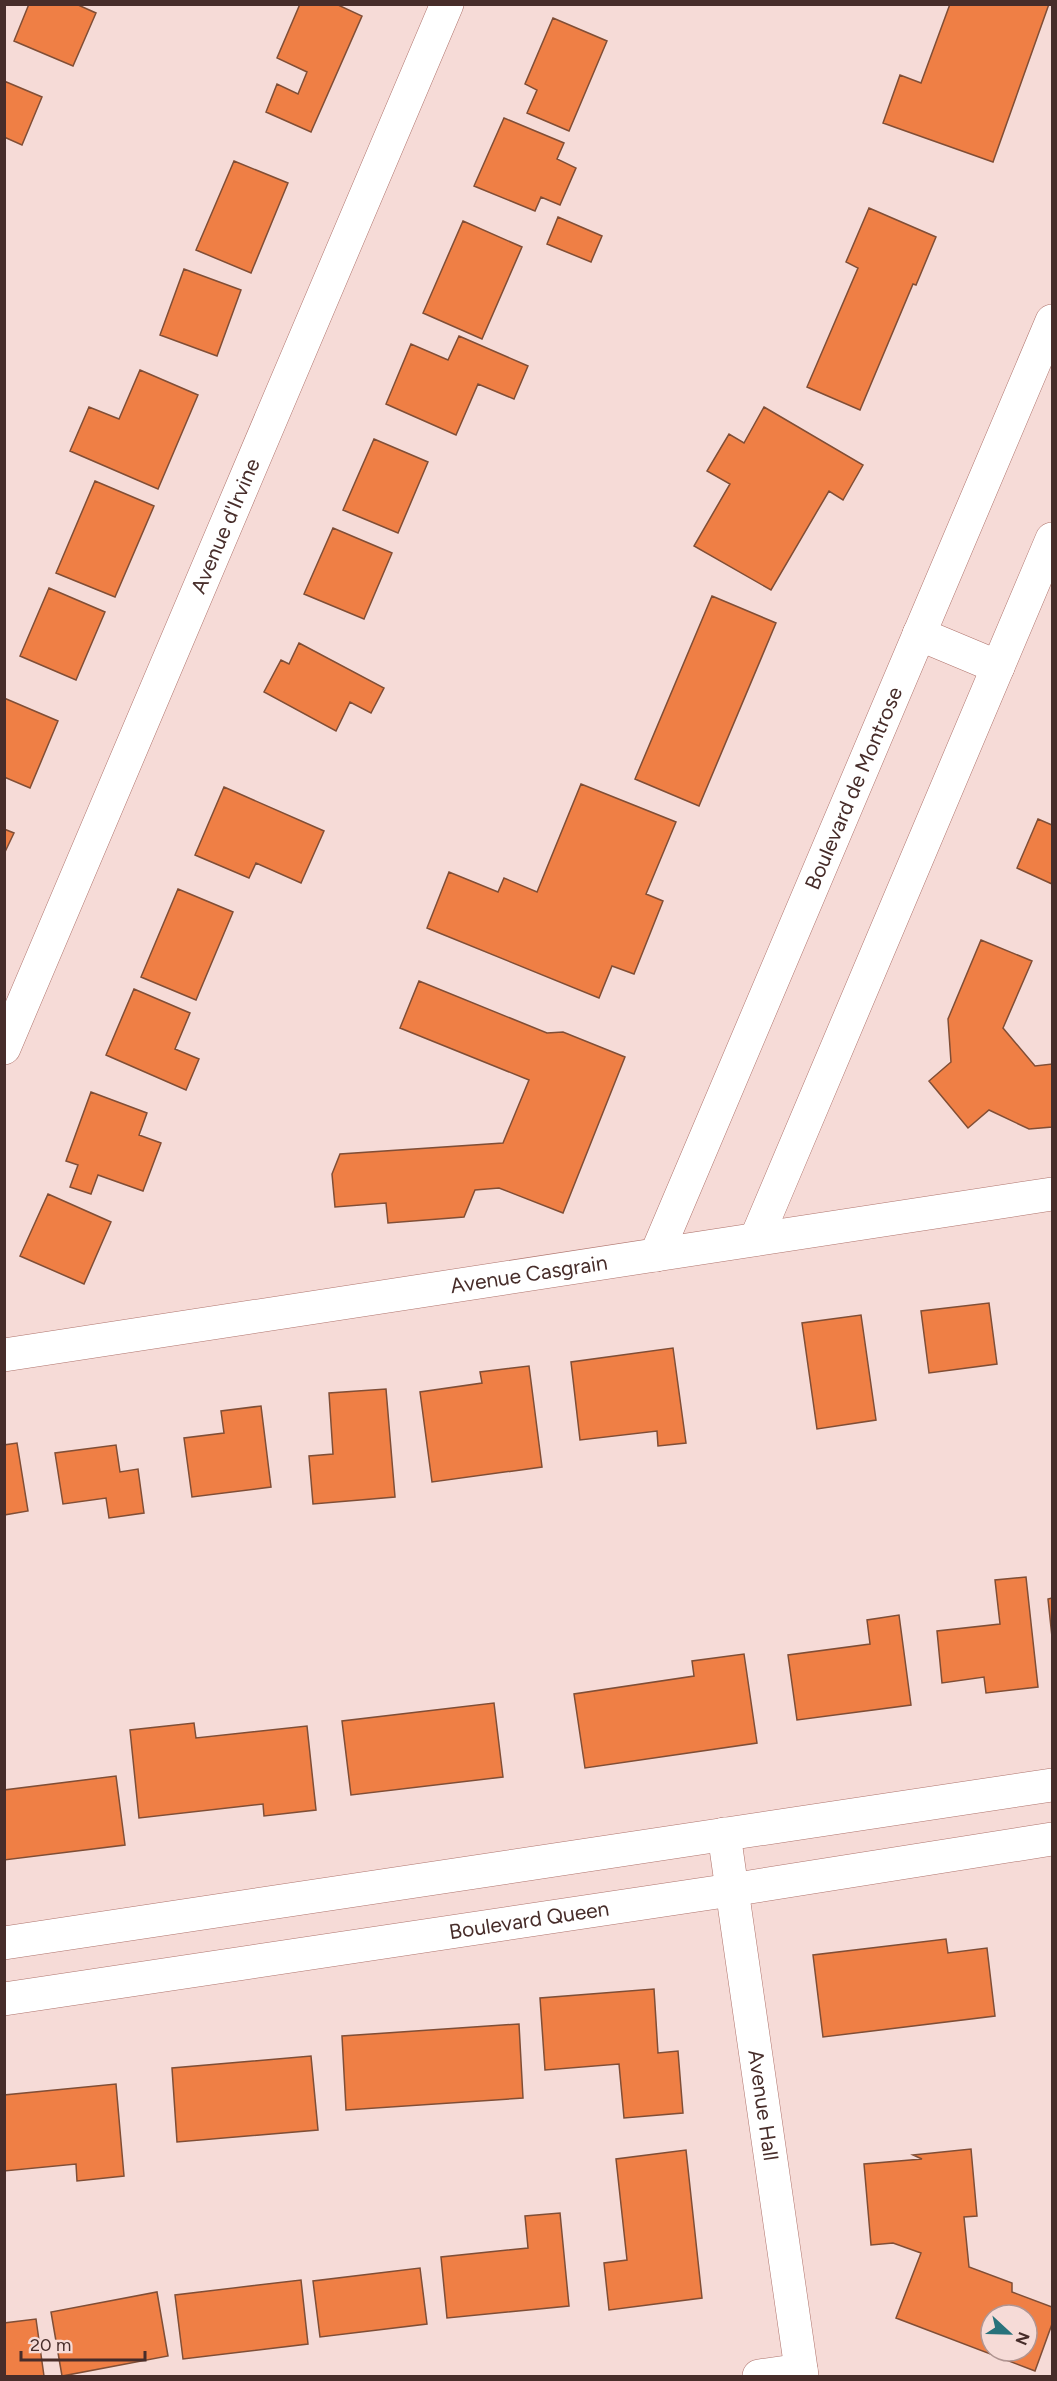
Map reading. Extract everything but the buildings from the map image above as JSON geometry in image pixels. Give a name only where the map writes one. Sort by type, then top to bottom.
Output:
[{"type":"street","name":"Avenue d'Irvine","points":[[4,1048],[447,4]]},
{"type":"street","name":"Boulevard de Montrose","points":[[656,1255],[1053,321]]},
{"type":"street","points":[[756,1239],[1053,539]]},
{"type":"street","points":[[919,634],[998,667]]},
{"type":"street","name":"Avenue Casgrain","points":[[4,1354],[1053,1194]]},
{"type":"street","points":[[4,1943],[1053,1785]]},
{"type":"street","name":"Avenue Hall","points":[[724,1834],[802,2373]]},
{"type":"street","name":"Boulevard Queen","points":[[4,1999],[731,1890],[1053,1839]]},
{"type":"street","points":[[759,2376],[802,2373]]}]
